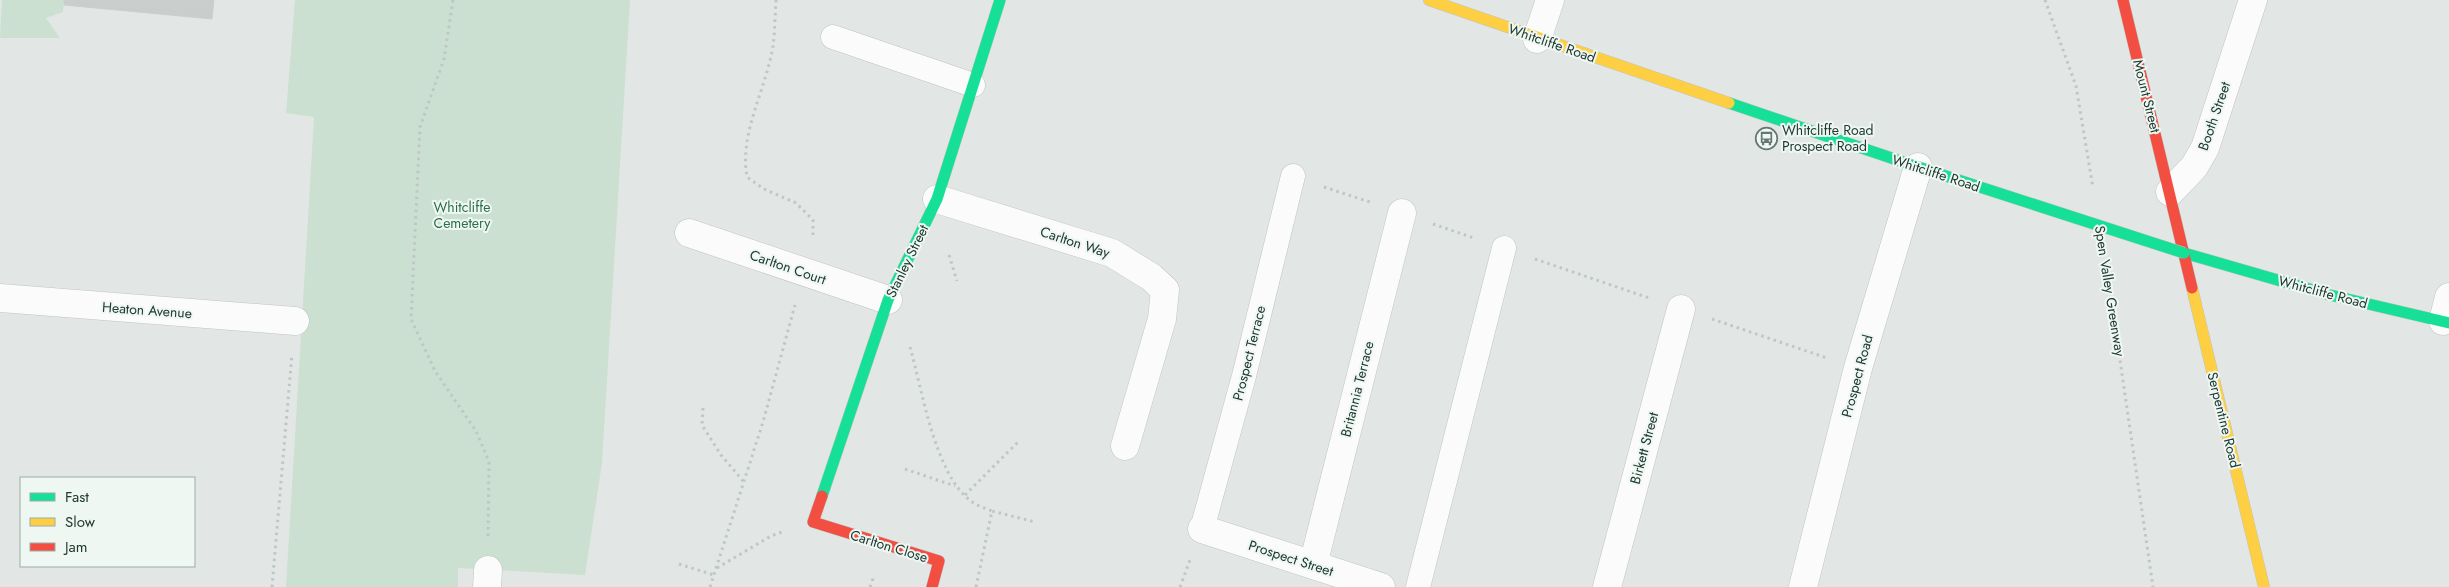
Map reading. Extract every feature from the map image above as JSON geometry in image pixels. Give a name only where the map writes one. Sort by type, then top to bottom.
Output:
[{"type":"street","name":"Stanley Street","points":[[813,522],[888,300],[937,198],[1000,0]]},
{"type":"street","name":"Whitcliffe Road","points":[[1429,0],[1537,39],[1918,167],[2184,253],[2330,295],[2447,314]]},
{"type":"street","points":[[1537,39],[1550,0]]},
{"type":"street","name":"Mount Street","points":[[2123,0],[2170,192]]},
{"type":"street","name":"Booth Street","points":[[2170,192],[2194,167],[2205,148],[2254,0]]},
{"type":"street","name":"Prospect Road","points":[[1803,587],[1858,368],[1918,167]]},
{"type":"street","points":[[2170,192],[2184,253]]},
{"type":"street","name":"Carlton Way","points":[[937,198],[1112,253],[1151,277],[1165,290],[1162,319],[1125,446]]},
{"type":"street","name":"Britannia Terrace","points":[[1313,565],[1402,213]]},
{"type":"street","name":"Carlton Court","points":[[689,233],[888,300]]},
{"type":"street","name":"Serpentine Road","points":[[2184,253],[2264,587]]},
{"type":"street","name":"Heaton Avenue","points":[[0,298],[295,322]]},
{"type":"street","name":"Birkett Street","points":[[1607,587],[1681,309]]},
{"type":"street","name":"Carlton Close","points":[[813,522],[940,561],[932,587]]},
{"type":"street","name":"Prospect Street","points":[[1202,528],[1381,587]]},
{"type":"lane","points":[[832,37],[973,85]]},
{"type":"lane","name":"Prospect Terrace","points":[[1202,528],[1244,376],[1293,176]]},
{"type":"lane","points":[[1418,587],[1504,248]]},
{"type":"path","points":[[453,0],[444,59],[420,127],[411,319],[435,371],[476,431],[489,462],[487,578]]},
{"type":"path","points":[[2045,0],[2076,86],[2094,193]]},
{"type":"path","points":[[1293,176],[1858,368]]},
{"type":"path","points":[[947,249],[956,281]]},
{"type":"path","name":"Spen Valley Greenway","points":[[2105,261],[2153,587]]},
{"type":"path","points":[[272,587],[295,322]]},
{"type":"path","points":[[908,340],[936,445],[956,486],[972,502],[992,511],[1035,522]]},
{"type":"path","points":[[703,408],[702,425],[721,455],[744,482]]},
{"type":"path","points":[[965,495],[1019,440]]},
{"type":"path","points":[[906,469],[956,486]]},
{"type":"path","points":[[976,587],[992,511]]},
{"type":"path","points":[[717,568],[771,536]]},
{"type":"path","points":[[679,564],[714,575]]},
{"type":"green space","points":[[2,0],[64,0],[63,12],[46,18],[60,38],[0,38]]},
{"type":"green space","name":"Whitcliffe Cemetery","points":[[295,0],[630,0],[602,463],[585,575],[458,568],[458,587],[286,587],[314,117],[286,113]]},
{"type":"building","points":[[64,0],[214,0],[212,19],[64,5]]},
{"type":"traffic: fast","points":[[822,496],[888,300],[937,199],[1000,0]]},
{"type":"traffic: fast","points":[[1729,103],[1918,167]]},
{"type":"traffic: fast","points":[[1918,167],[2184,253]]},
{"type":"traffic: fast","points":[[2184,253],[2330,295],[2449,323]]},
{"type":"traffic: slow","points":[[1429,0],[1729,103]]},
{"type":"traffic: slow","points":[[2192,288],[2264,587]]},
{"type":"traffic: jam","points":[[2123,0],[2192,288]]},
{"type":"traffic: jam","points":[[822,496],[813,522],[939,561],[932,587]]},
{"type":"place","name":"Whitcliffe Road Prospect Road","points":[[1766,138]]}]
